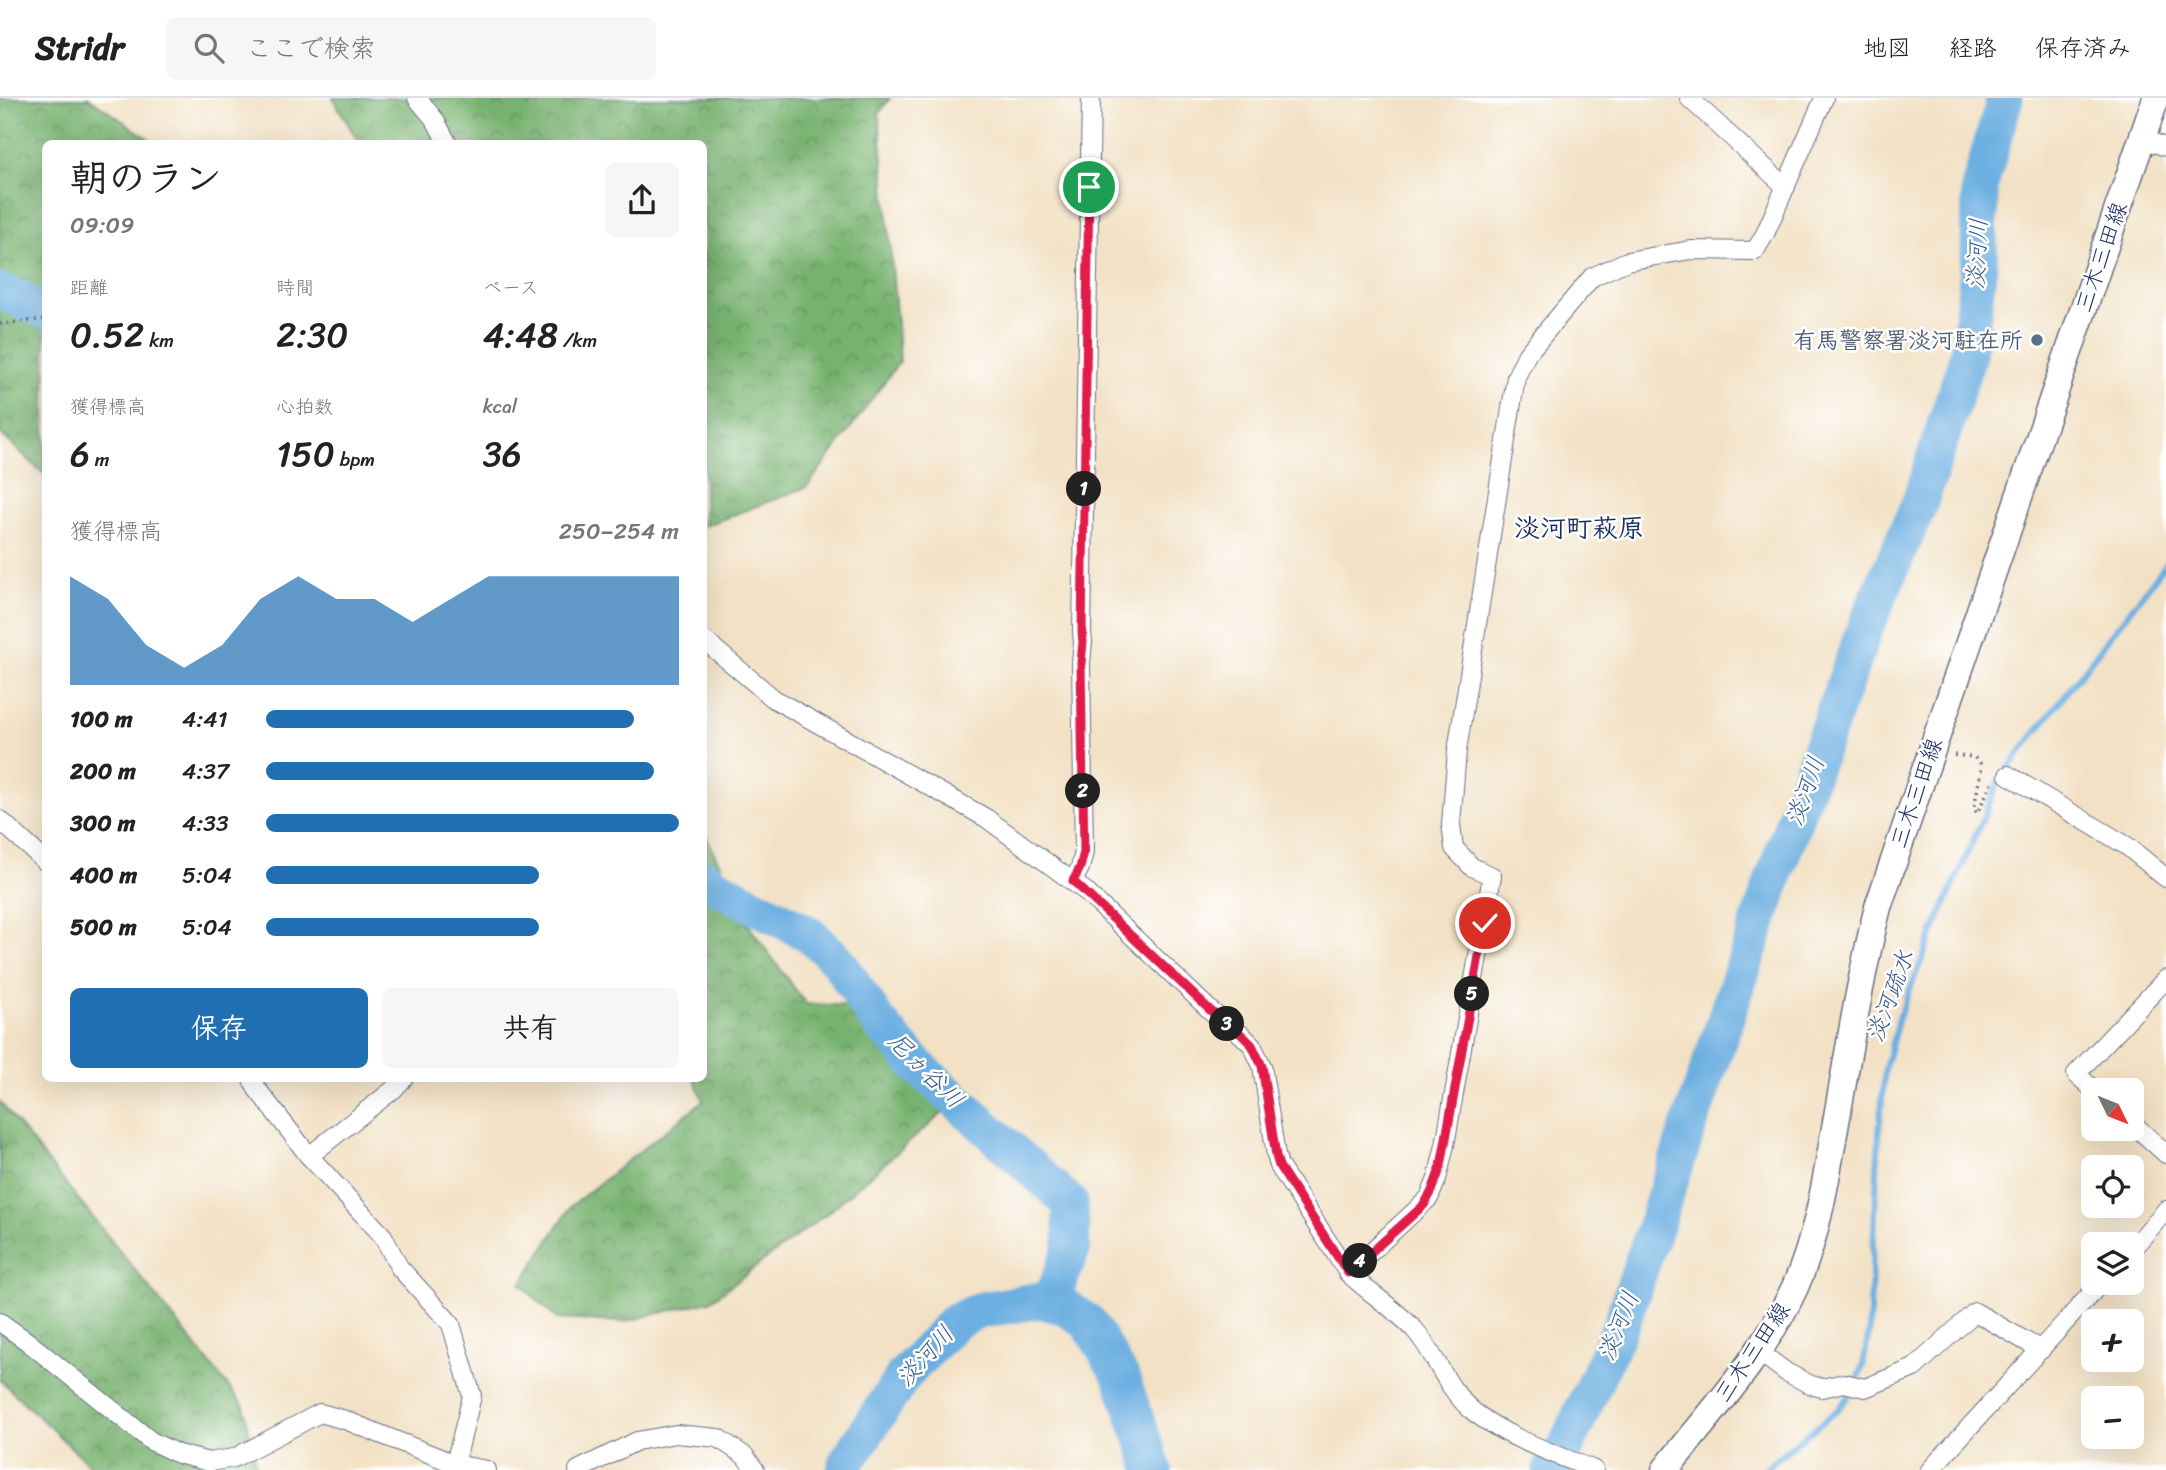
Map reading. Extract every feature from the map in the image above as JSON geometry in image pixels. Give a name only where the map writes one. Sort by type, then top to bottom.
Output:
[{"type":"main road","name":"三木三田線","points":[[1665,1470],[1758,1351],[1791,1295],[1805,1263],[1815,1232],[1876,916],[1931,750],[2154,143],[2156,98]]},
{"type":"street","points":[[417,98],[435,120],[446,140]]},
{"type":"street","points":[[1073,881],[1084,852],[1081,677],[1091,98]]},
{"type":"street","points":[[1689,98],[1786,187]]},
{"type":"street","points":[[1348,1273],[1429,1198],[1437,1179],[1445,1145],[1492,876],[1472,867],[1454,848],[1451,824],[1456,763],[1516,377],[1527,354],[1592,276],[1627,261],[1691,250],[1755,251],[1765,234],[1824,98]]},
{"type":"street","points":[[707,643],[774,699],[986,818],[1073,881],[1212,1012],[1242,1035],[1252,1045],[1262,1066],[1279,1166],[1348,1273],[1414,1329],[1469,1408],[1491,1423],[1527,1441],[1594,1470]]},
{"type":"street","points":[[2000,778],[2127,846],[2166,878]]},
{"type":"street","points":[[0,820],[42,858]]},
{"type":"street","points":[[2081,1078],[2076,1074],[2166,979]]},
{"type":"street","points":[[253,1082],[309,1156],[383,1236],[398,1267],[451,1324],[471,1396],[455,1464]]},
{"type":"street","points":[[309,1156],[400,1082]]},
{"type":"street","points":[[2144,1134],[2166,1154]]},
{"type":"street","points":[[2144,1235],[2166,1210]]},
{"type":"street","points":[[1930,1470],[2090,1295]]},
{"type":"street","points":[[1758,1351],[1786,1372],[1811,1385],[1822,1388],[1844,1383],[1855,1386],[1890,1379],[1914,1368],[1975,1312],[2041,1350]]},
{"type":"street","points":[[0,1322],[151,1441],[178,1454],[209,1462],[234,1458],[320,1413],[345,1420],[455,1464],[487,1470]]},
{"type":"street","points":[[578,1470],[636,1441],[676,1434],[718,1438],[745,1456],[755,1470]]},
{"type":"path","points":[[0,324],[42,319]]},
{"type":"path","points":[[1931,750],[1971,756],[1979,761],[1981,772],[1974,808],[1977,813],[2000,778]]},
{"type":"green space","points":[[0,98],[89,98],[151,140],[42,140],[42,472],[0,433]]},
{"type":"green space","points":[[333,98],[890,98],[879,114],[900,361],[807,487],[707,525],[707,140],[357,140]]},
{"type":"green space","points":[[707,838],[751,929],[806,1004],[883,1007],[945,1111],[825,1215],[710,1301],[622,1322],[557,1319],[521,1284],[571,1206],[703,1101],[696,1082],[707,1082]]},
{"type":"green space","points":[[0,1102],[244,1406],[257,1470],[95,1470],[0,1380]]},
{"type":"waterway","name":"淡河川","points":[[1551,1470],[1563,1453],[1622,1322],[1784,848],[1865,628],[1920,502],[1968,355],[1979,263],[1980,185],[2005,98]]},
{"type":"waterway","name":"尼ヵ谷川","points":[[0,291],[42,309]]},
{"type":"waterway","name":"淡河疏水","points":[[1763,1470],[1837,1410],[1850,1395],[1863,1366],[1869,1331],[1879,1132],[1885,1068],[1899,1017],[2000,779],[2166,564]]},
{"type":"waterway","name":"尼ヵ谷川","points":[[707,880],[809,934],[837,960],[877,1020],[920,1068],[1070,1203],[1072,1249],[1050,1303]]},
{"type":"waterway","name":"淡河川","points":[[845,1470],[848,1460],[904,1375],[955,1321],[981,1310],[1041,1300],[1065,1307],[1089,1323],[1121,1377],[1154,1470]]},
{"type":"place","name":"有馬警察署淡河駐在所","points":[[2037,340]]},
{"type":"district","name":"淡河町萩原","points":[[1579,528]]},
{"type":"route","points":[[1089,187],[1081,663],[1084,852],[1073,881],[1212,1012],[1252,1045],[1262,1066],[1279,1166],[1348,1273],[1424,1205],[1432,1191],[1441,1166],[1485,923]]}]
